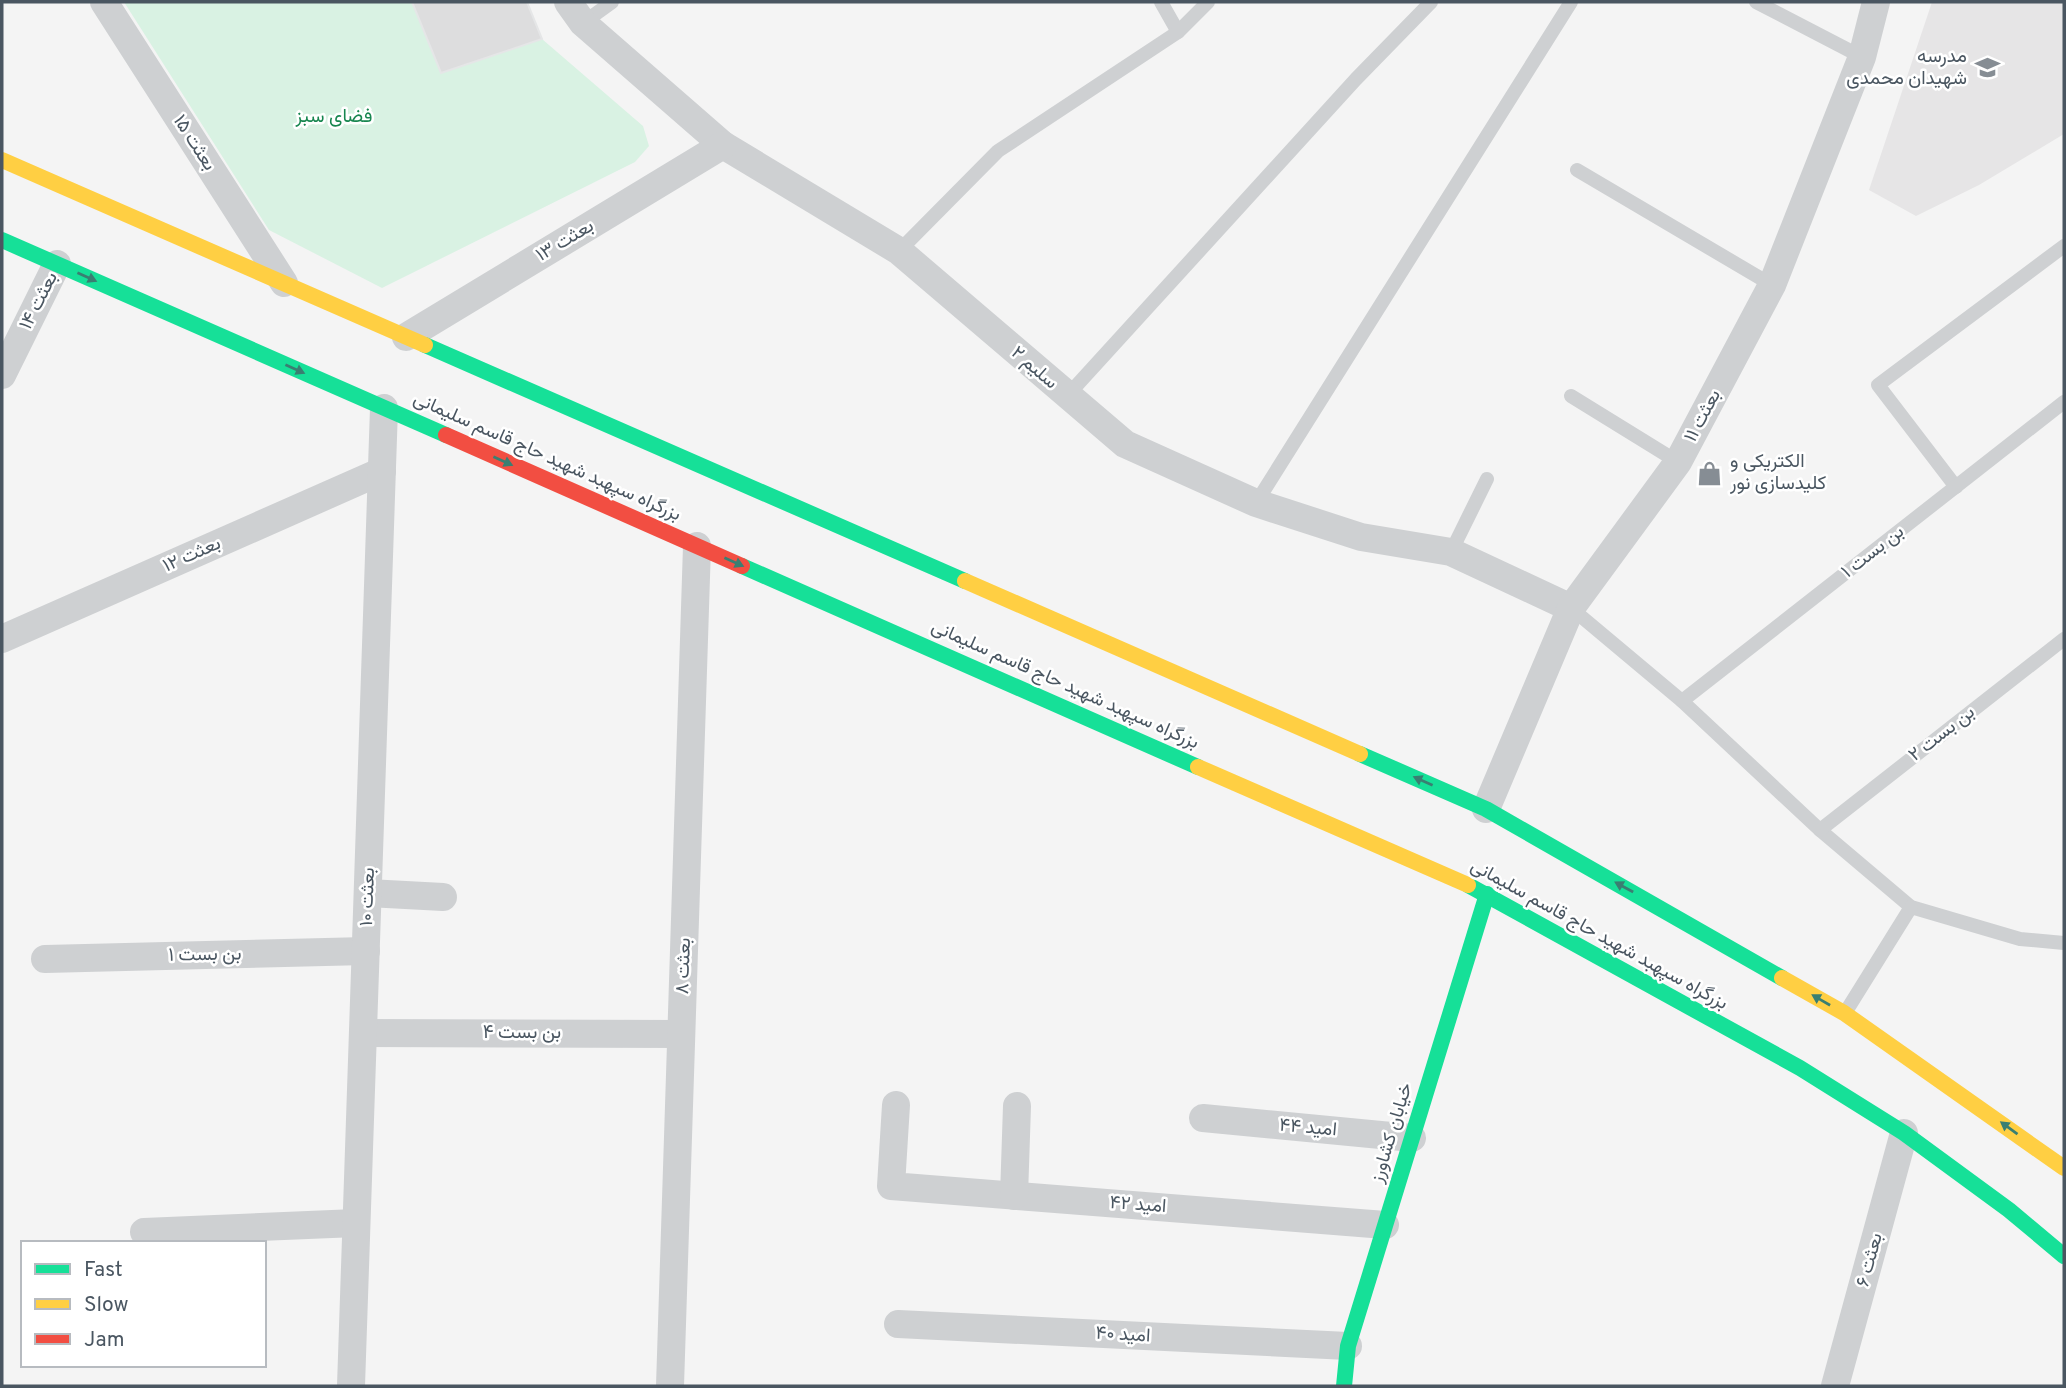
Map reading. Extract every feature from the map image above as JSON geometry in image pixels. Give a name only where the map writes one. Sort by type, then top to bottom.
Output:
[{"type":"main road","points":[[2,160],[1486,809],[1844,1013],[2064,1168]]},
{"type":"main road","name":"بزرگراه سپهبد شهید حاج قاسم سلیمانی","points":[[2,240],[1487,894],[1800,1068],[1904,1133],[2010,1210],[2064,1256]]},
{"type":"main road","name":"خیابان کشاورز","points":[[1344,1386],[1348,1346],[1487,894]]},
{"type":"street","name":"بعثت ۱۵","points":[[104,2],[284,283]]},
{"type":"street","name":"بعثت ۱۱","points":[[1486,809],[1571,608],[1678,462],[1773,285],[1862,57],[1876,2]]},
{"type":"street","name":"سلیم ۲","points":[[575,12],[723,145],[899,251],[1125,444],[1256,503],[1361,537],[1451,552],[1571,608]]},
{"type":"street","name":"بعثت ۱۳","points":[[406,337],[723,145]]},
{"type":"street","name":"بعثت ۱۴","points":[[2,375],[57,264]]},
{"type":"street","name":"بعثت ۱۰","points":[[351,1386],[384,408]]},
{"type":"street","name":"بعثت ۱۲","points":[[2,639],[382,471]]},
{"type":"street","name":"بعثت ۸","points":[[670,1386],[697,546]]},
{"type":"street","points":[[368,893],[443,898]]},
{"type":"street","name":"بن بست ۱","points":[[45,959],[366,951]]},
{"type":"street","name":"بن بست ۴","points":[[363,1033],[681,1034]]},
{"type":"street","name":"امید ۴۲","points":[[896,1105],[891,1186],[1385,1225]]},
{"type":"street","points":[[1014,1196],[1017,1106]]},
{"type":"street","name":"امید ۴۴","points":[[1203,1118],[1412,1138]]},
{"type":"street","name":"بعثت ۶","points":[[1835,1386],[1904,1133]]},
{"type":"street","points":[[144,1232],[356,1223]]},
{"type":"street","name":"امید ۴۰","points":[[898,1324],[1348,1346]]},
{"type":"lane","points":[[575,12],[612,2]]},
{"type":"lane","points":[[1161,2],[1178,32]]},
{"type":"lane","points":[[899,251],[998,151],[1178,32],[1208,2]]},
{"type":"lane","points":[[1067,396],[1430,2]]},
{"type":"lane","points":[[1256,503],[1571,2]]},
{"type":"lane","points":[[1756,2],[1862,57]]},
{"type":"lane","points":[[1577,170],[1773,285]]},
{"type":"lane","points":[[1956,487],[1878,385],[2064,246]]},
{"type":"lane","points":[[1571,396],[1678,462]]},
{"type":"lane","name":"بن بست ۱","points":[[1682,701],[2064,402]]},
{"type":"lane","points":[[1451,552],[1487,479]]},
{"type":"lane","points":[[1571,608],[1682,701],[1820,830],[1910,906],[2020,939],[2064,943]]},
{"type":"lane","name":"بن بست ۲","points":[[1820,830],[2064,639]]},
{"type":"lane","points":[[1844,1013],[1910,906]]},
{"type":"shaded area","name":"مدرسه شهیدان محمدی","points":[[1932,2],[2064,2],[2064,134],[1979,185],[1916,216],[1869,190]]},
{"type":"green space","name":"فضای سبز","points":[[124,2],[412,2],[441,73],[542,39],[643,126],[649,146],[635,162],[382,288],[269,230]]},
{"type":"building","points":[[412,2],[527,2],[542,39],[441,73]]},
{"type":"traffic: fast","points":[[2,240],[446,435]]},
{"type":"traffic: fast","points":[[425,345],[965,581]]},
{"type":"traffic: fast","points":[[742,566],[1198,767]]},
{"type":"traffic: fast","points":[[1360,754],[1486,809],[1782,978]]},
{"type":"traffic: fast","points":[[1468,885],[1800,1068],[1904,1133],[2009,1210],[2064,1256]]},
{"type":"traffic: fast","points":[[1344,1386],[1348,1346],[1487,894]]},
{"type":"traffic: slow","points":[[2,160],[425,345]]},
{"type":"traffic: slow","points":[[965,581],[1360,754]]},
{"type":"traffic: slow","points":[[1198,767],[1468,885]]},
{"type":"traffic: slow","points":[[1782,978],[1844,1013],[2064,1168]]},
{"type":"traffic: jam","points":[[446,435],[742,566]]},
{"type":"place","name":"مدرسه شهیدان محمدی","points":[[1987,68]]},
{"type":"place","name":"الکتریکی و کلیدسازی نور","points":[[1710,473]]}]
